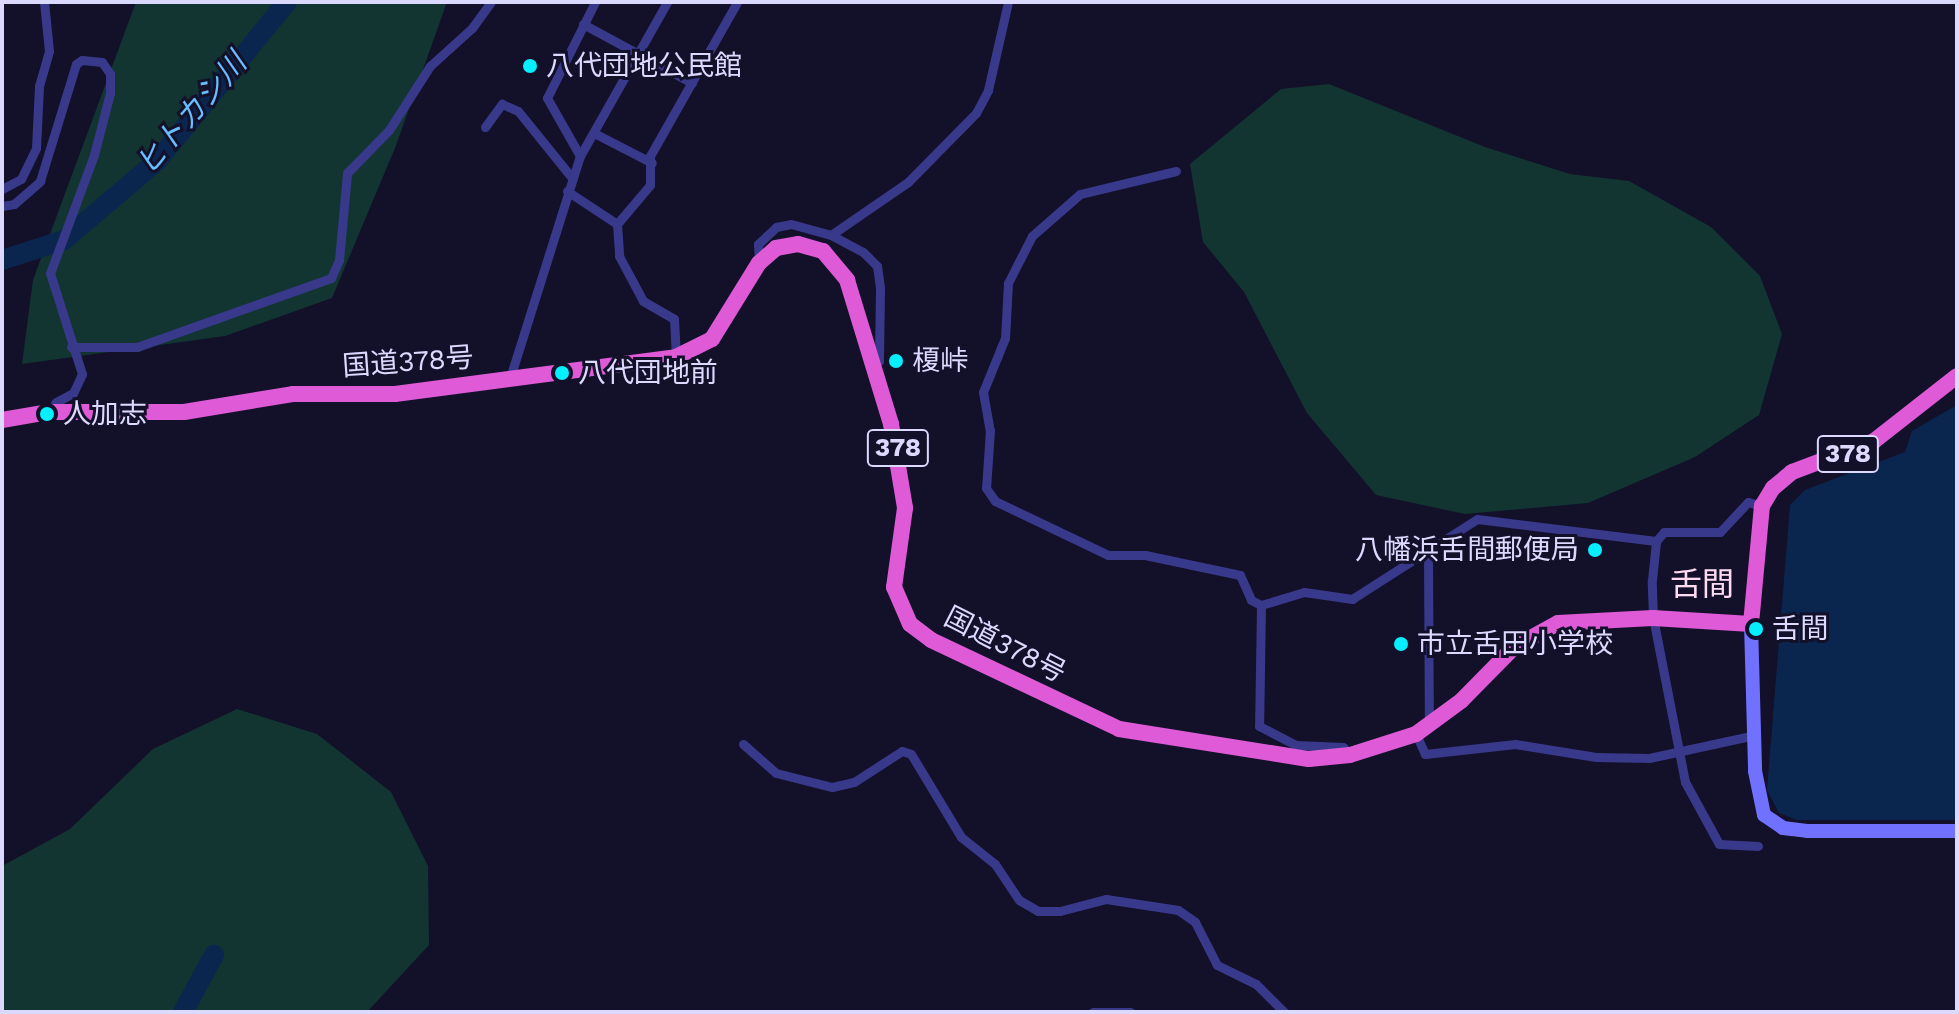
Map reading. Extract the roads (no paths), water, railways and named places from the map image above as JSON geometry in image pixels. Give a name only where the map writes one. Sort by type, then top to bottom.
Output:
[{"type":"highway","name":"国道378号","points":[[2,420],[49,412],[171,413],[293,394],[395,394],[676,357],[712,339],[759,263],[776,248],[798,244],[823,251],[838,263],[872,367],[905,485],[894,587],[910,624],[931,640],[1119,729],[1277,756],[1350,755],[1423,731],[1536,631],[1581,619],[1653,618],[1751,624]]},
{"type":"highway","name":"378","points":[[1762,506],[1792,472],[1874,441],[1957,376]]},
{"type":"highway","points":[[1751,624],[1762,506]]},
{"type":"main road","points":[[1751,624],[1758,800],[1764,815],[1783,828],[1957,831]]},
{"type":"street","points":[[2,189],[21,179],[36,148],[39,86],[49,51],[44,2]]},
{"type":"street","points":[[71,347],[137,347],[331,278],[338,271],[347,173],[389,130],[430,66],[472,28],[491,2]]},
{"type":"street","points":[[580,156],[547,98],[595,2]]},
{"type":"street","points":[[509,381],[580,156],[667,2]]},
{"type":"street","points":[[676,357],[674,319],[643,301],[619,256],[617,224],[650,185],[650,156],[737,2]]},
{"type":"street","points":[[831,235],[908,182],[976,113],[988,90],[1008,2]]},
{"type":"street","points":[[583,24],[692,83]]},
{"type":"street","points":[[2,206],[14,204],[40,181],[76,64],[82,60],[102,62],[110,74],[110,93],[94,155],[50,273],[82,374],[78,386],[49,412]]},
{"type":"street","points":[[485,127],[502,104],[518,111],[572,178]]},
{"type":"street","points":[[594,133],[652,163]]},
{"type":"street","points":[[1176,171],[1080,194],[1032,236],[1008,283],[1005,338],[983,392],[990,430],[986,488],[995,501],[1108,555],[1145,555],[1240,575],[1251,600],[1261,605],[1304,592],[1352,599],[1409,559],[1428,553],[1477,519],[1656,541]]},
{"type":"street","points":[[567,191],[617,224]]},
{"type":"street","points":[[759,263],[758,244],[776,227],[791,224],[831,235],[877,266],[879,361],[872,367]]},
{"type":"street","points":[[1758,846],[1719,844],[1691,799],[1678,755],[1653,618],[1656,541],[1664,532],[1720,532],[1748,502],[1762,506]]},
{"type":"street","points":[[1428,553],[1425,754],[1515,744],[1596,757],[1678,755],[1755,735]]},
{"type":"street","points":[[1261,605],[1259,726],[1296,745],[1343,747],[1350,755]]},
{"type":"street","points":[[743,744],[776,773],[832,787],[854,782],[902,751],[911,754],[961,837],[995,864],[1019,900],[1038,911],[1060,911],[1106,899],[1178,910],[1195,922],[1217,965],[1256,984],[1284,1012]]},
{"type":"street","points":[[1093,1012],[1130,1012]]},
{"type":"water","points":[[1957,405],[1957,820],[1797,820],[1779,813],[1767,790],[1790,505],[1805,490],[1905,452],[1912,431]]},
{"type":"waterway","name":"ヒトカシ川","points":[[2,260],[64,240],[158,160],[287,2]]},
{"type":"waterway","points":[[183,1012],[214,955]]},
{"type":"place","name":"八代団地公民館","points":[[530,66]]},
{"type":"place","name":"榎峠","points":[[896,361]]},
{"type":"place","name":"八代団地前","points":[[562,373]]},
{"type":"place","name":"人加志","points":[[47,414]]},
{"type":"place","name":"八幡浜舌間郵便局","points":[[1595,550]]},
{"type":"place","name":"舌間","points":[[1756,629]]},
{"type":"place","name":"市立舌田小学校","points":[[1401,644]]},
{"type":"district","name":"舌間","points":[[1702,584]]}]
